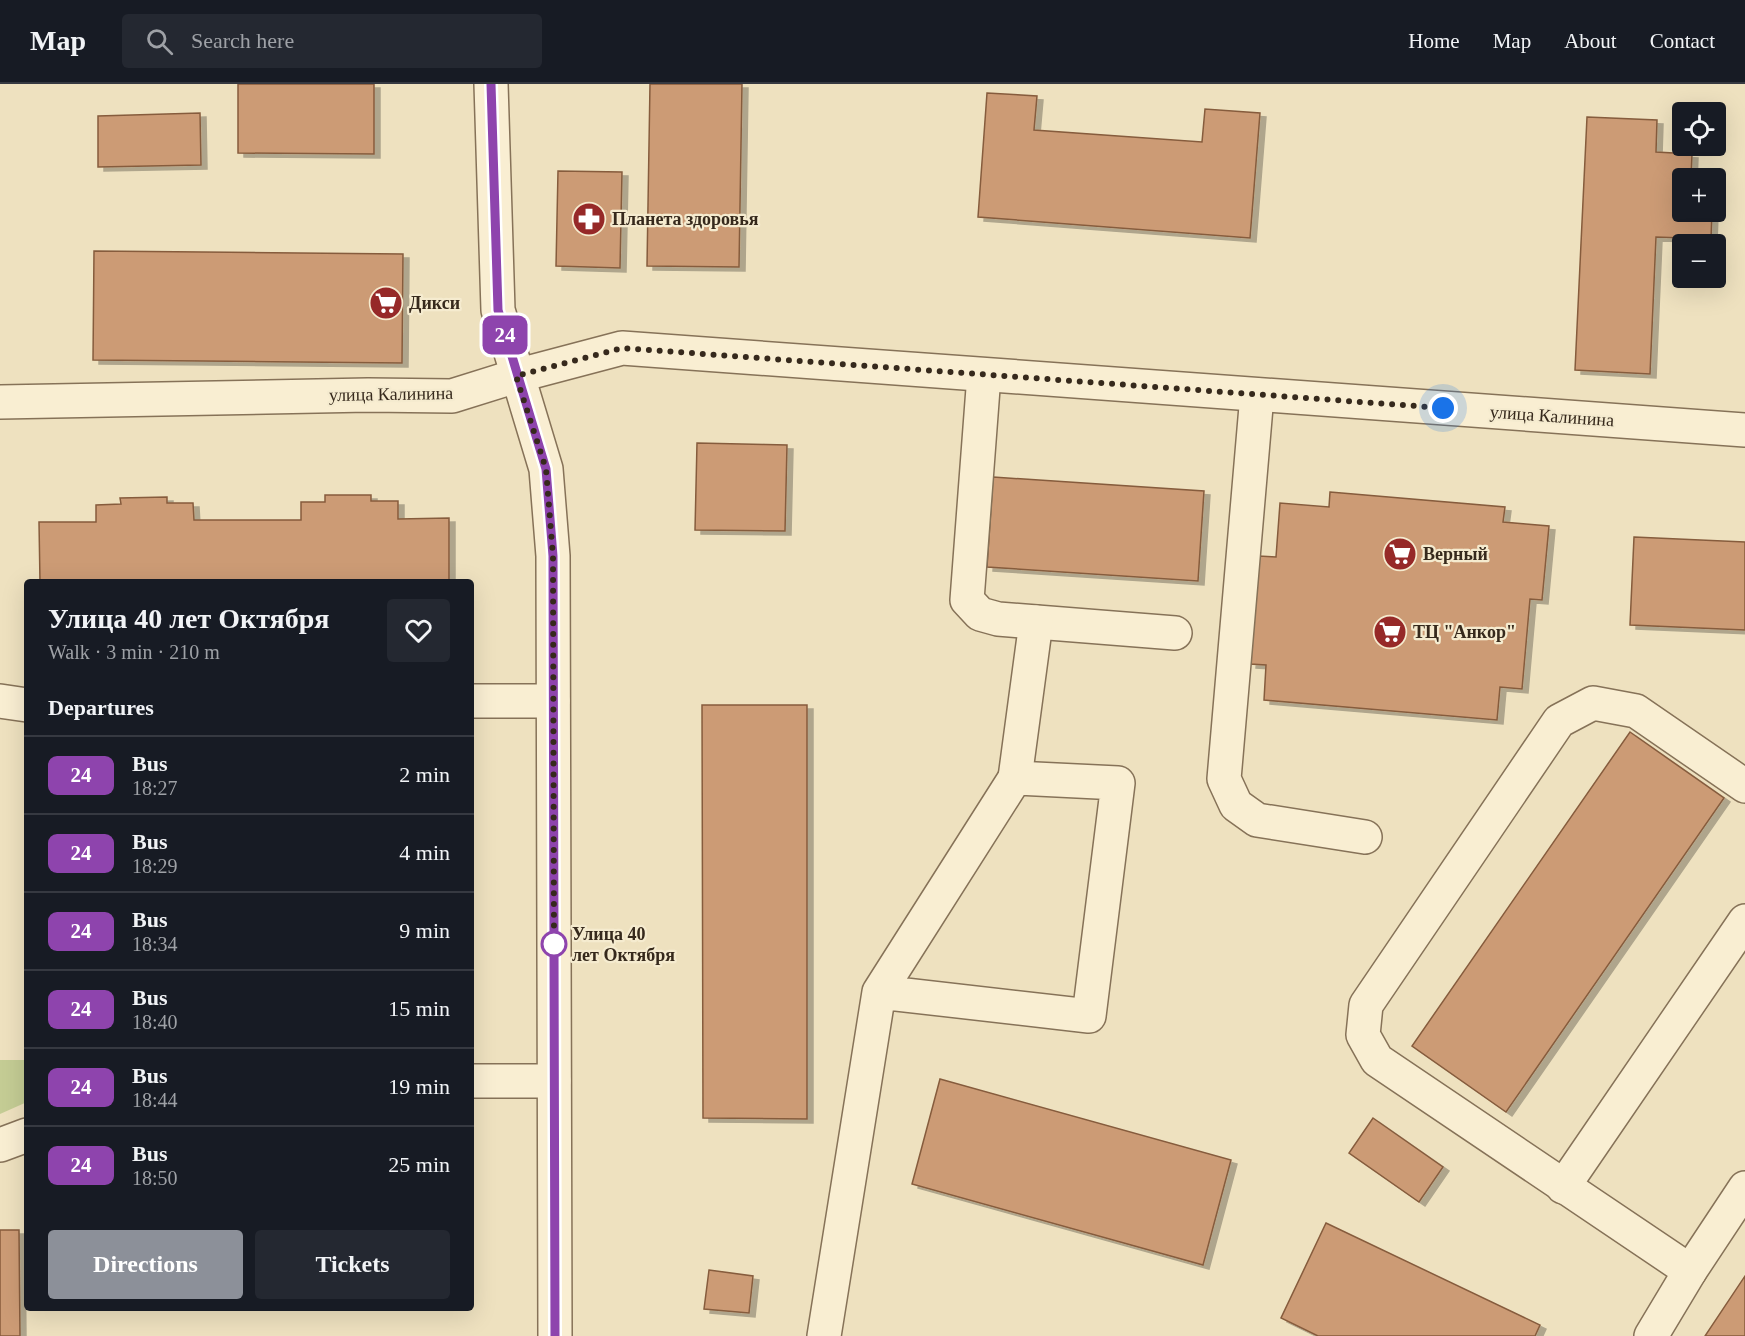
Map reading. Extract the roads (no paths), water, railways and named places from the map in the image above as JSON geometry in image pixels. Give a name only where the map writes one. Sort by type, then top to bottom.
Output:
[{"type":"street","points":[[491,84],[498,310],[516,376],[546,469],[553,556],[555,1336]]},
{"type":"street","name":"улица Калинина","points":[[0,402],[368,395],[452,396],[516,376],[622,348],[1745,430]]},
{"type":"street","points":[[984,375],[967,600],[980,614],[998,619],[1175,633]]},
{"type":"street","points":[[1257,395],[1224,779],[1236,804],[1257,820],[1365,837]]},
{"type":"street","points":[[824,1336],[879,992],[1015,778],[1036,622]]},
{"type":"street","points":[[0,701],[24,705]]},
{"type":"street","points":[[474,701],[553,701]]},
{"type":"street","points":[[1690,1271],[1377,1060],[1363,1035],[1366,1005],[1559,721],[1593,704],[1636,711],[1745,786]]},
{"type":"street","points":[[879,992],[1089,1016],[1119,783],[1015,778]]},
{"type":"street","points":[[1563,1187],[1745,921]]},
{"type":"street","points":[[474,1081],[554,1081]]},
{"type":"street","points":[[0,1145],[24,1136]]},
{"type":"street","points":[[1651,1336],[1690,1271],[1745,1188]]},
{"type":"place","name":"Планета здоровья","points":[[589,219]]},
{"type":"place","name":"Дикси","points":[[386,303]]},
{"type":"place","name":"Верный","points":[[1400,554]]},
{"type":"place","name":"ТЦ \"Анкор\"","points":[[1390,632]]},
{"type":"place","name":"Улица 40 лет Октября","points":[[554,944]]}]
